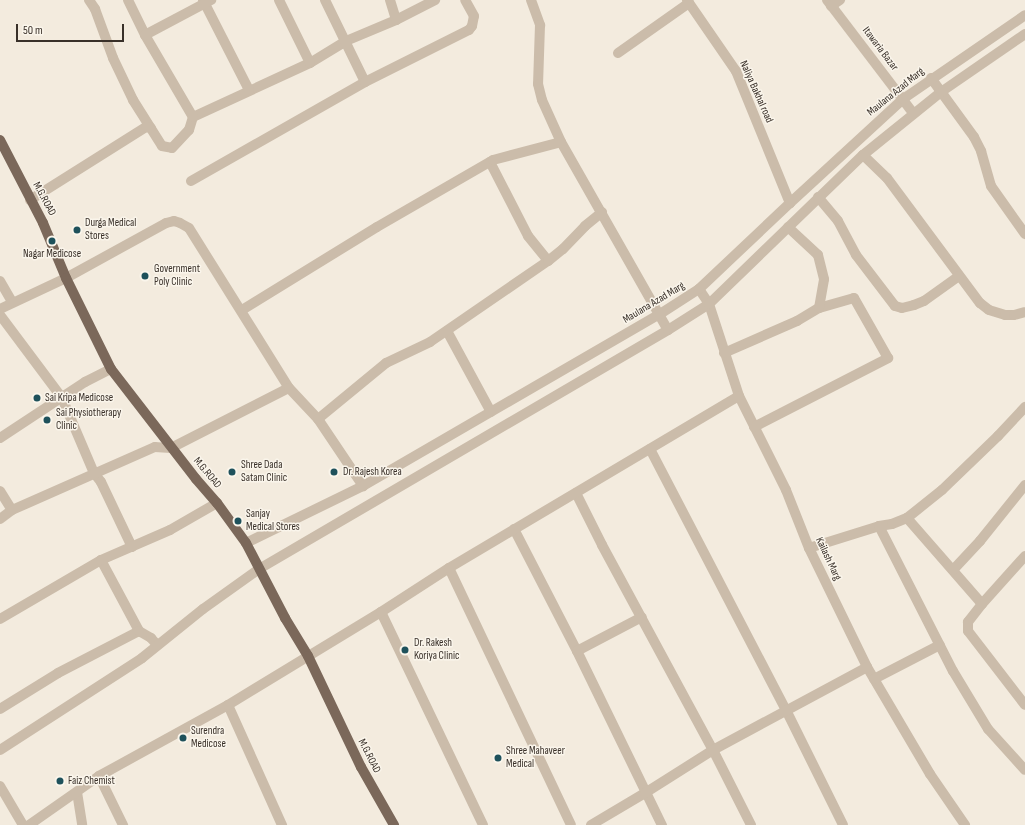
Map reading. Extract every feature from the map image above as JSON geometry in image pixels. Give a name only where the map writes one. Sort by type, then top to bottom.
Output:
[{"type":"main road","name":"M.G.ROAD","points":[[0,140],[43,223],[66,278],[111,369],[140,405],[171,448],[217,503],[246,543],[308,656],[361,767],[394,825]]},
{"type":"street","points":[[88,0],[95,9],[113,58],[134,100],[162,146],[172,148],[189,130],[193,118],[310,62],[346,41],[396,20],[435,0]]},
{"type":"street","points":[[128,0],[145,35],[193,118]]},
{"type":"street","points":[[278,0],[310,62]]},
{"type":"street","points":[[325,0],[365,82]]},
{"type":"street","points":[[390,0],[396,20]]},
{"type":"street","points":[[191,181],[365,82],[469,30],[472,26],[474,16],[466,0]]},
{"type":"street","points":[[531,0],[540,25],[538,84],[542,100],[561,142],[668,330]]},
{"type":"street","points":[[145,35],[207,1],[249,90]]},
{"type":"street","points":[[618,53],[688,1]]},
{"type":"street","name":"Naliya Bakhal road","points":[[688,1],[736,71],[790,202]]},
{"type":"street","name":"Itawaria Bazar","points":[[833,2],[913,113]]},
{"type":"street","name":"Maulana Azad Marg","points":[[246,543],[363,486],[699,290],[790,202],[902,99],[1025,14]]},
{"type":"street","points":[[0,750],[142,658],[203,609],[259,569],[668,330],[709,304],[863,155],[913,113],[941,92],[1025,34]]},
{"type":"street","points":[[931,78],[974,137],[981,151],[991,186],[1025,234]]},
{"type":"street","points":[[30,200],[146,127],[151,128]]},
{"type":"street","points":[[242,310],[377,227],[490,162],[561,142]]},
{"type":"street","points":[[863,155],[887,178],[980,303],[989,310],[1005,315],[1014,315],[1025,312]]},
{"type":"street","points":[[490,162],[528,236],[548,262]]},
{"type":"street","points":[[818,197],[838,221],[856,255],[895,306],[902,308],[914,305],[959,276]]},
{"type":"street","points":[[318,419],[386,363],[430,342],[548,262],[585,226],[602,212]]},
{"type":"street","points":[[0,309],[12,302],[66,278],[166,223],[174,221],[180,223],[189,228],[242,310],[289,388],[318,419],[363,486]]},
{"type":"street","points":[[788,227],[818,255],[824,279],[819,308]]},
{"type":"street","points":[[0,281],[12,302]]},
{"type":"street","name":"Kailash Marg","points":[[699,290],[709,304],[739,396],[786,490],[809,548],[867,667],[930,774],[965,825]]},
{"type":"street","points":[[724,353],[797,320],[819,308],[854,298],[888,358],[754,427]]},
{"type":"street","points":[[0,315],[62,398],[94,473],[101,482],[132,547]]},
{"type":"street","points":[[446,331],[491,412]]},
{"type":"street","points":[[0,438],[85,382],[111,369]]},
{"type":"street","points":[[0,519],[12,510],[155,447],[171,448],[289,388]]},
{"type":"street","points":[[29,825],[78,792],[98,776],[228,705],[381,612],[448,568],[739,396]]},
{"type":"street","points":[[809,548],[879,526],[892,524],[907,518],[942,490],[998,436],[1025,407]]},
{"type":"street","points":[[650,448],[786,710],[843,825]]},
{"type":"street","points":[[953,570],[980,541],[1025,485]]},
{"type":"street","points":[[0,491],[12,510]]},
{"type":"street","points":[[576,493],[602,545],[713,750],[750,825]]},
{"type":"street","points":[[0,619],[101,560],[170,530],[217,503]]},
{"type":"street","points":[[907,518],[982,604]]},
{"type":"street","points":[[879,526],[953,671],[988,729],[1025,770]]},
{"type":"street","points":[[514,529],[577,651],[645,793],[662,825]]},
{"type":"street","points":[[1025,556],[968,622],[968,631],[1025,705]]},
{"type":"street","points":[[101,560],[139,631],[151,638],[157,645]]},
{"type":"street","points":[[448,568],[571,825]]},
{"type":"street","points":[[381,612],[483,825]]},
{"type":"street","points":[[577,651],[642,617]]},
{"type":"street","points":[[0,710],[58,673],[139,631]]},
{"type":"street","points":[[874,679],[940,645]]},
{"type":"street","points":[[590,825],[645,793],[713,750],[867,667]]},
{"type":"street","points":[[228,705],[282,825]]},
{"type":"street","points":[[98,776],[123,825]]},
{"type":"street","points":[[0,786],[23,825]]},
{"type":"street","points":[[78,792],[82,825]]},
{"type":"place","name":"Durga Medical Stores","points":[[77,230]]},
{"type":"place","name":"Nagar Medicose","points":[[52,241]]},
{"type":"place","name":"Government Poly Clinic","points":[[145,276]]},
{"type":"place","name":"Sai Kripa Medicose","points":[[37,398]]},
{"type":"place","name":"Sai Physiotherapy Clinic","points":[[47,420]]},
{"type":"place","name":"Shree Dada Satam Clinic","points":[[232,472]]},
{"type":"place","name":"Dr. Rajesh Korea","points":[[334,472]]},
{"type":"place","name":"Sanjay Medical Stores","points":[[238,521]]},
{"type":"place","name":"Dr. Rakesh Koriya Clinic","points":[[405,650]]},
{"type":"place","name":"Surendra Medicose","points":[[183,738]]},
{"type":"place","name":"Shree Mahaveer Medical","points":[[498,758]]},
{"type":"place","name":"Faiz Chemist","points":[[60,781]]}]
